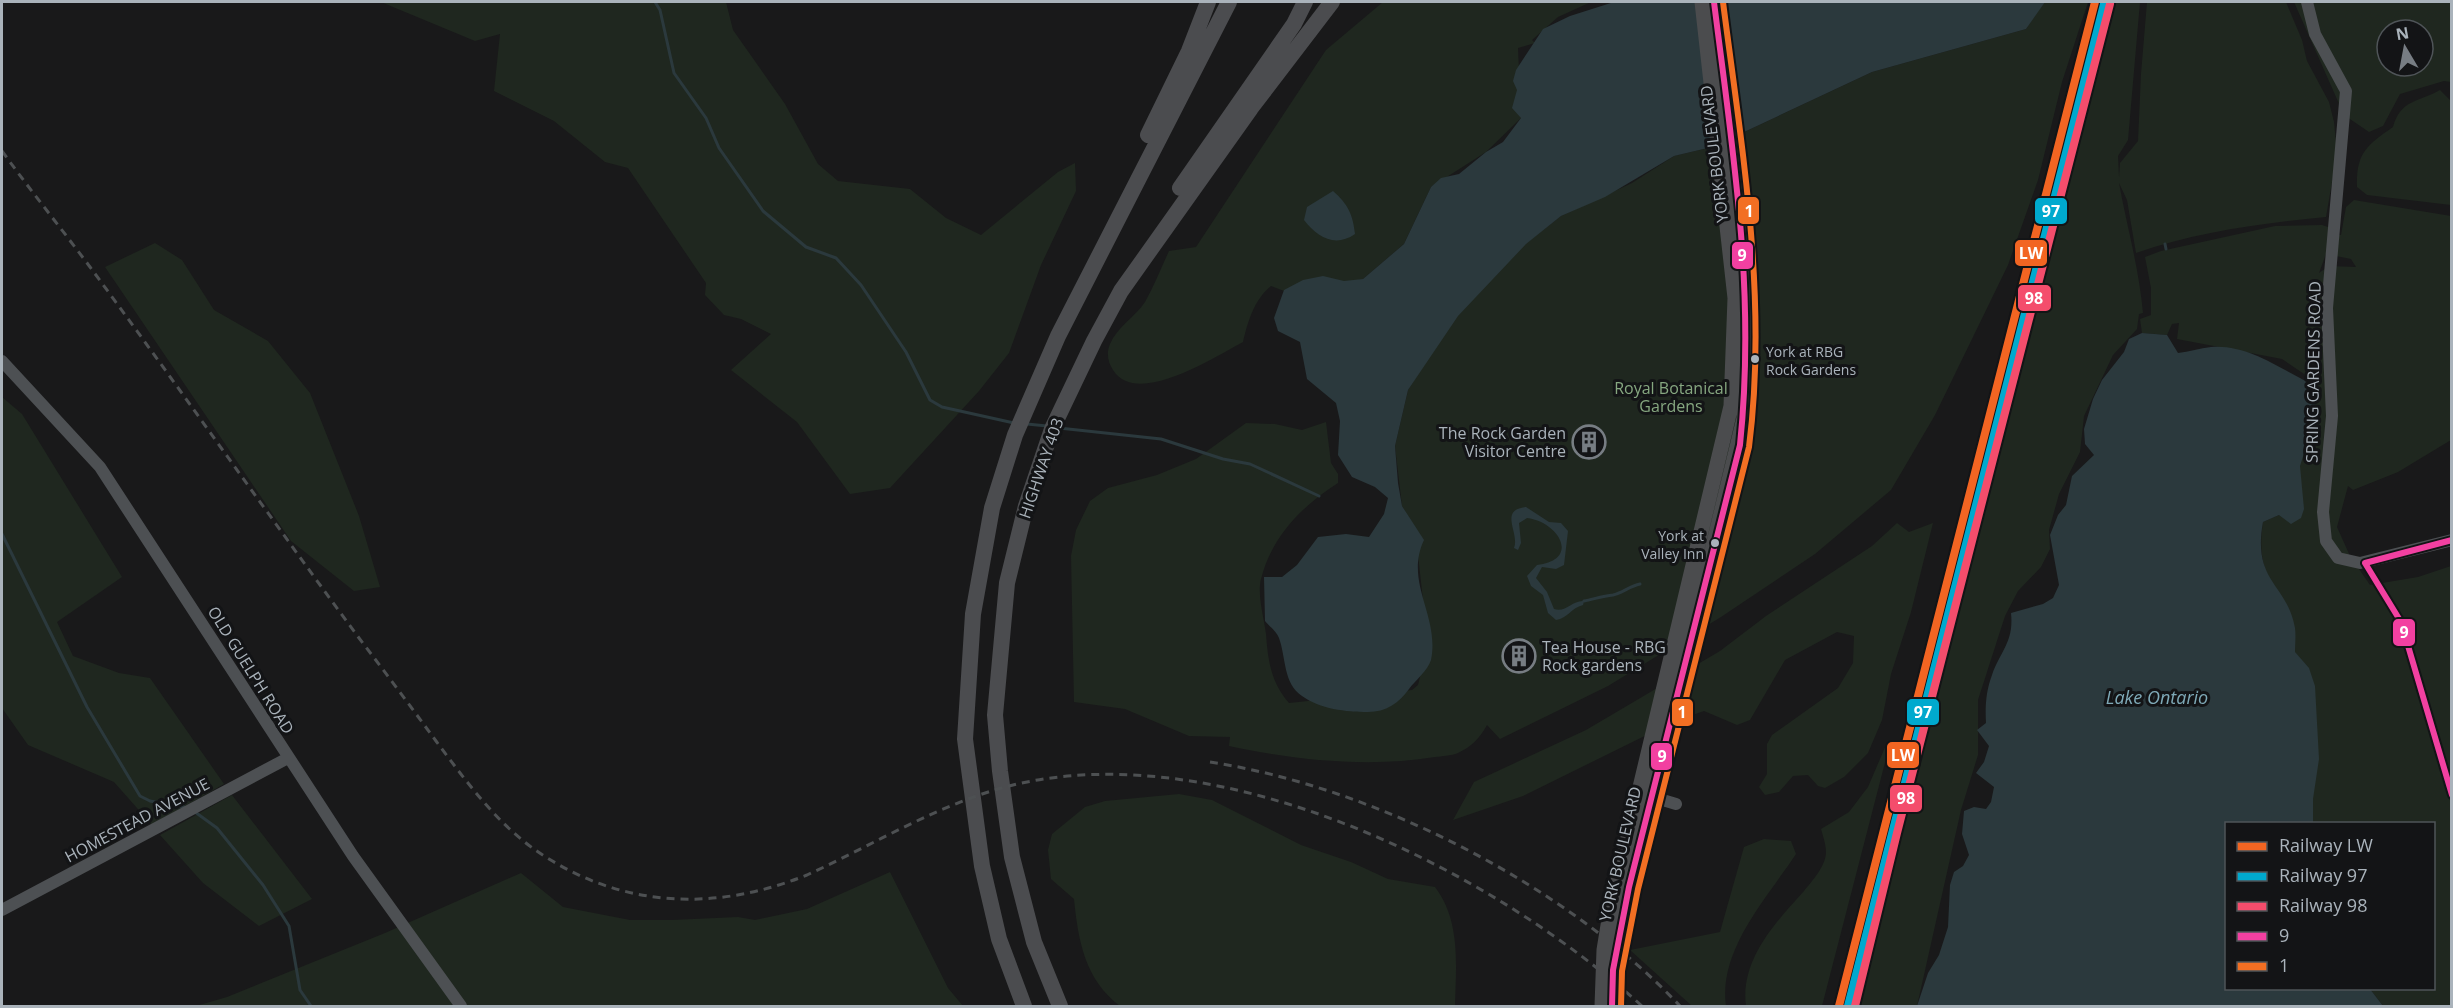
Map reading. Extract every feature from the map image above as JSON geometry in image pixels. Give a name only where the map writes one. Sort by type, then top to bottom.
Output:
[{"type":"highway","points":[[1058,336],[1108,216],[1189,51],[1208,2]]},
{"type":"highway","name":"HIGHWAY 403","points":[[1024,1006],[999,939],[981,856],[965,739],[973,614],[992,508],[1015,435],[1058,336],[1229,2]]},
{"type":"highway","points":[[1142,260],[1165,211],[1294,24],[1305,2]]},
{"type":"highway","name":"HIGHWAY 403","points":[[1060,1006],[1034,942],[1012,857],[999,771],[995,715],[1007,583],[1026,506],[1052,429],[1094,341],[1142,260],[1332,2]]},
{"type":"main road","name":"YORK BOULEVARD","points":[[1602,1006],[1604,950],[1617,916],[1669,700],[1707,577],[1744,418],[1749,320],[1702,2]]},
{"type":"main road","name":"YORK BOULEVARD","points":[[1669,700],[1685,601],[1731,406],[1735,298],[1733,213],[1714,2]]},
{"type":"main road","name":"YORK BOULEVARD","points":[[1612,1006],[1617,916]]},
{"type":"street","name":"SPRING GARDENS ROAD","points":[[2307,2],[2315,34],[2346,91],[2336,227],[2327,308],[2332,416],[2323,527],[2327,544],[2338,558],[2352,563],[2365,563],[2451,540]]},
{"type":"street","name":"OLD GUELPH ROAD","points":[[2,361],[100,467],[142,528],[353,856],[461,1006]]},
{"type":"street","name":"HOMESTEAD AVENUE","points":[[2,910],[288,758]]},
{"type":"street","points":[[1646,795],[1676,804]]},
{"type":"green space","points":[[381,2],[726,2],[733,30],[785,104],[818,164],[838,181],[910,189],[946,218],[981,235],[1058,172],[1075,163],[1076,191],[1041,265],[1009,353],[979,391],[890,488],[850,494],[797,422],[731,370],[771,334],[741,319],[724,315],[705,295],[706,283],[628,168],[605,162],[554,121],[494,91],[500,34],[475,41]]},
{"type":"green space","points":[[1383,2],[1591,2],[1558,17],[1532,40],[1535,43],[1518,48],[1521,118],[1486,152],[1431,187],[1404,244],[1363,279],[1292,294],[1271,286],[1256,304],[1243,342],[1177,376],[1158,382],[1140,384],[1124,380],[1111,367],[1108,358],[1109,347],[1117,332],[1145,302],[1169,251],[1196,247],[1326,50]]},
{"type":"green space","name":"Royal Botanical Gardens","points":[[2044,2],[2088,2],[2062,82],[2038,180],[2008,265],[1935,415],[1891,490],[1815,554],[1721,617],[1608,686],[1500,739],[1487,725],[1471,745],[1452,755],[1384,762],[1305,759],[1229,746],[1230,737],[1189,736],[1125,709],[1074,702],[1071,556],[1076,530],[1090,501],[1108,488],[1157,475],[1196,459],[1246,423],[1275,424],[1302,430],[1326,422],[1331,463],[1338,474],[1338,483],[1301,512],[1281,536],[1266,563],[1261,579],[1260,599],[1269,662],[1278,687],[1289,703],[1412,690],[1418,685],[1428,645],[1415,528],[1402,506],[1395,446],[1408,390],[1475,283],[1561,216],[1632,183],[1674,156],[1712,147],[1872,72],[2026,29]]},
{"type":"green space","points":[[2116,2],[2140,2],[2128,140],[2118,156],[2119,177],[2120,163],[2138,141],[2147,2],[2286,2],[2302,40],[2307,61],[2329,102],[2334,122],[2337,153],[2326,217],[2230,229],[2182,239],[2136,253],[2127,200],[2119,183],[2136,264],[2143,313],[2139,314],[2137,329],[2113,355],[2084,416],[2080,452],[2059,494],[2049,530],[2050,549],[2041,567],[2018,591],[2005,616],[1978,700],[1978,755],[1961,810],[1917,1006],[1853,1006],[1888,861],[1927,730],[1970,535]]},
{"type":"green space","points":[[2294,2],[2451,2],[2451,82],[2444,81],[2400,94],[2383,126],[2369,132],[2344,115]]},
{"type":"green space","points":[[2440,90],[2451,101],[2451,205],[2367,195],[2357,187],[2359,166],[2365,151],[2376,139],[2393,127],[2400,111],[2405,106]]},
{"type":"green space","points":[[2354,200],[2451,216],[2451,440],[2398,472],[2353,490],[2348,486],[2337,527],[2350,556],[2370,585],[2418,577],[2451,566],[2451,1006],[2383,1006],[2371,990],[2435,990],[2435,822],[2313,822],[2278,592],[2265,567],[2261,541],[2263,522],[2279,515],[2308,385],[2304,374],[2282,359],[2177,339],[2179,323],[2172,324],[2167,335],[2142,333],[2140,319],[2151,315],[2151,288],[2145,257],[2161,251],[2275,226],[2322,225],[2328,227],[2331,234],[2341,235],[2346,207]],"holes":[[[2326,254],[2351,259],[2356,267],[2329,266],[2319,273]]]},
{"type":"green space","points":[[155,243],[182,260],[214,310],[268,341],[310,393],[359,516],[380,587],[354,591],[291,541],[105,267]]},
{"type":"green space","points":[[2,397],[22,414],[122,577],[57,622],[73,656],[119,673],[150,678],[224,784],[152,825],[114,782],[28,745],[2,708]]},
{"type":"green space","points":[[1897,523],[1909,532],[1933,523],[1911,612],[1891,674],[1882,720],[1868,753],[1844,777],[1825,788],[1818,786],[1808,775],[1793,776],[1779,792],[1765,795],[1759,787],[1767,774],[1767,744],[1772,735],[1838,688],[1853,663],[1854,636],[1837,632],[1785,660],[1750,720],[1737,725],[1704,711],[1675,721],[1523,796],[1453,820],[1474,782],[1586,730],[1720,651],[1766,616],[1872,546]]},
{"type":"green space","points":[[1886,745],[1889,747],[1822,1006],[1746,1006],[1748,973],[1762,943],[1824,863],[1826,849],[1821,829],[1849,812],[1868,787]]},
{"type":"green space","points":[[1179,794],[1212,800],[1301,845],[1351,862],[1388,879],[1435,887],[1449,914],[1453,929],[1456,959],[1455,1006],[1120,1006],[1108,996],[1091,972],[1081,944],[1074,899],[1051,879],[1048,850],[1052,834],[1085,807],[1105,801]]},
{"type":"green space","points":[[232,795],[312,899],[259,926],[203,883],[160,835]]},
{"type":"green space","points":[[1764,839],[1791,841],[1796,854],[1759,907],[1737,945],[1729,965],[1726,1006],[1692,1006],[1630,950],[1720,932],[1744,847]]},
{"type":"green space","points":[[890,872],[948,988],[963,1006],[196,1006],[227,997],[385,933],[521,873],[563,907],[630,920],[738,917],[755,920],[807,909]]},
{"type":"water","points":[[1614,2],[2045,2],[2026,29],[1872,72],[1712,147],[1674,156],[1605,197],[1561,216],[1526,244],[1458,316],[1408,390],[1395,446],[1402,506],[1424,540],[1419,556],[1418,571],[1431,629],[1431,660],[1392,706],[1368,712],[1334,709],[1317,704],[1302,696],[1291,685],[1279,638],[1265,621],[1264,577],[1282,577],[1297,565],[1318,537],[1346,534],[1369,537],[1384,514],[1388,498],[1375,487],[1352,477],[1338,455],[1340,421],[1336,403],[1307,379],[1300,342],[1278,331],[1274,318],[1284,290],[1303,280],[1323,276],[1344,281],[1363,279],[1404,244],[1431,187],[1441,178],[1459,174],[1486,152],[1503,142],[1521,118],[1512,108],[1517,90],[1513,81],[1516,70],[1543,29],[1570,16]]},
{"type":"water","points":[[1333,191],[1346,205],[1351,215],[1355,234],[1340,240],[1321,236],[1304,220],[1307,207]]},
{"type":"water","name":"Lake Ontario","points":[[2142,333],[2167,335],[2178,353],[2211,347],[2238,349],[2251,353],[2312,384],[2315,400],[2312,428],[2300,466],[2304,509],[2301,518],[2291,524],[2279,515],[2263,522],[2261,542],[2262,558],[2266,570],[2291,613],[2295,628],[2295,652],[2309,668],[2315,686],[2319,759],[2313,799],[2313,822],[2225,822],[2225,990],[2371,990],[2383,1006],[1917,1006],[1928,973],[1939,955],[1948,927],[1950,885],[1954,872],[1963,866],[1969,855],[1962,834],[1964,811],[1974,807],[1986,809],[1991,802],[1994,787],[1976,773],[1984,762],[1989,746],[1977,730],[1986,723],[1988,687],[2009,639],[2011,613],[2043,604],[2053,598],[2059,585],[2050,535],[2058,515],[2066,505],[2072,476],[2094,455],[2085,444],[2084,429],[2093,399],[2102,380],[2124,352],[2129,339]]},
{"type":"water","points":[[1526,507],[1549,522],[1561,523],[1568,531],[1564,565],[1556,569],[1542,567],[1536,578],[1547,592],[1554,609],[1562,609],[1584,601],[1583,605],[1560,619],[1556,620],[1548,613],[1543,595],[1531,586],[1527,576],[1537,565],[1551,562],[1558,556],[1562,549],[1561,541],[1548,526],[1527,518],[1519,523],[1521,543],[1518,550],[1514,548],[1511,517],[1518,509]]},
{"type":"waterway","points":[[655,2],[660,10],[674,73],[706,118],[719,148],[763,211],[806,247],[836,258],[861,285],[906,352],[930,400],[942,407],[1014,423]]},
{"type":"waterway","points":[[2165,244],[2166,249]]},
{"type":"waterway","points":[[1027,424],[1047,426]]},
{"type":"waterway","points":[[1059,428],[1161,439],[1223,459],[1250,464],[1319,496]]},
{"type":"waterway","points":[[2,534],[87,707],[140,796],[150,801],[184,807]]},
{"type":"waterway","points":[[1584,601],[1616,594],[1640,584]]},
{"type":"waterway","points":[[195,812],[217,828],[263,885],[289,926],[300,990],[311,1006]]},
{"type":"railway","points":[[2,151],[124,313],[448,758],[501,821],[549,859],[611,888],[676,899],[708,899],[741,894],[807,875],[934,813],[1013,785],[1094,775],[1178,779],[1264,797],[1349,825],[1431,863],[1509,907],[1580,955],[1642,1006]]},
{"type":"railway","points":[[1210,762],[1273,775],[1337,794],[1401,818],[1464,848],[1524,882],[1582,920],[1634,962],[1680,1006]]},
{"type":"rail line","name":"LW","points":[[1839,1006],[2095,2]]},
{"type":"rail line","name":"97","points":[[1848,1006],[2104,4]]},
{"type":"rail line","name":"98","points":[[1855,1006],[1897,833],[2110,4]]},
{"type":"transit line","name":"9","points":[[1612,1006],[1613,970],[1629,887],[1740,445],[1744,388],[1744,277],[1735,168],[1714,2]]},
{"type":"transit line","name":"1","points":[[1621,1006],[1622,971],[1638,889],[1749,447],[1756,335],[1754,280],[1745,169],[1723,2]]},
{"type":"transit line","name":"9","points":[[2452,540],[2365,563],[2401,622],[2452,795]]},
{"type":"place","name":"York at RBG Rock Gardens","points":[[1755,359]]},
{"type":"place","name":"The Rock Garden Visitor Centre","points":[[1589,442]]},
{"type":"place","name":"York at Valley Inn","points":[[1715,543]]},
{"type":"place","name":"Tea House - RBG Rock gardens","points":[[1519,656]]}]
